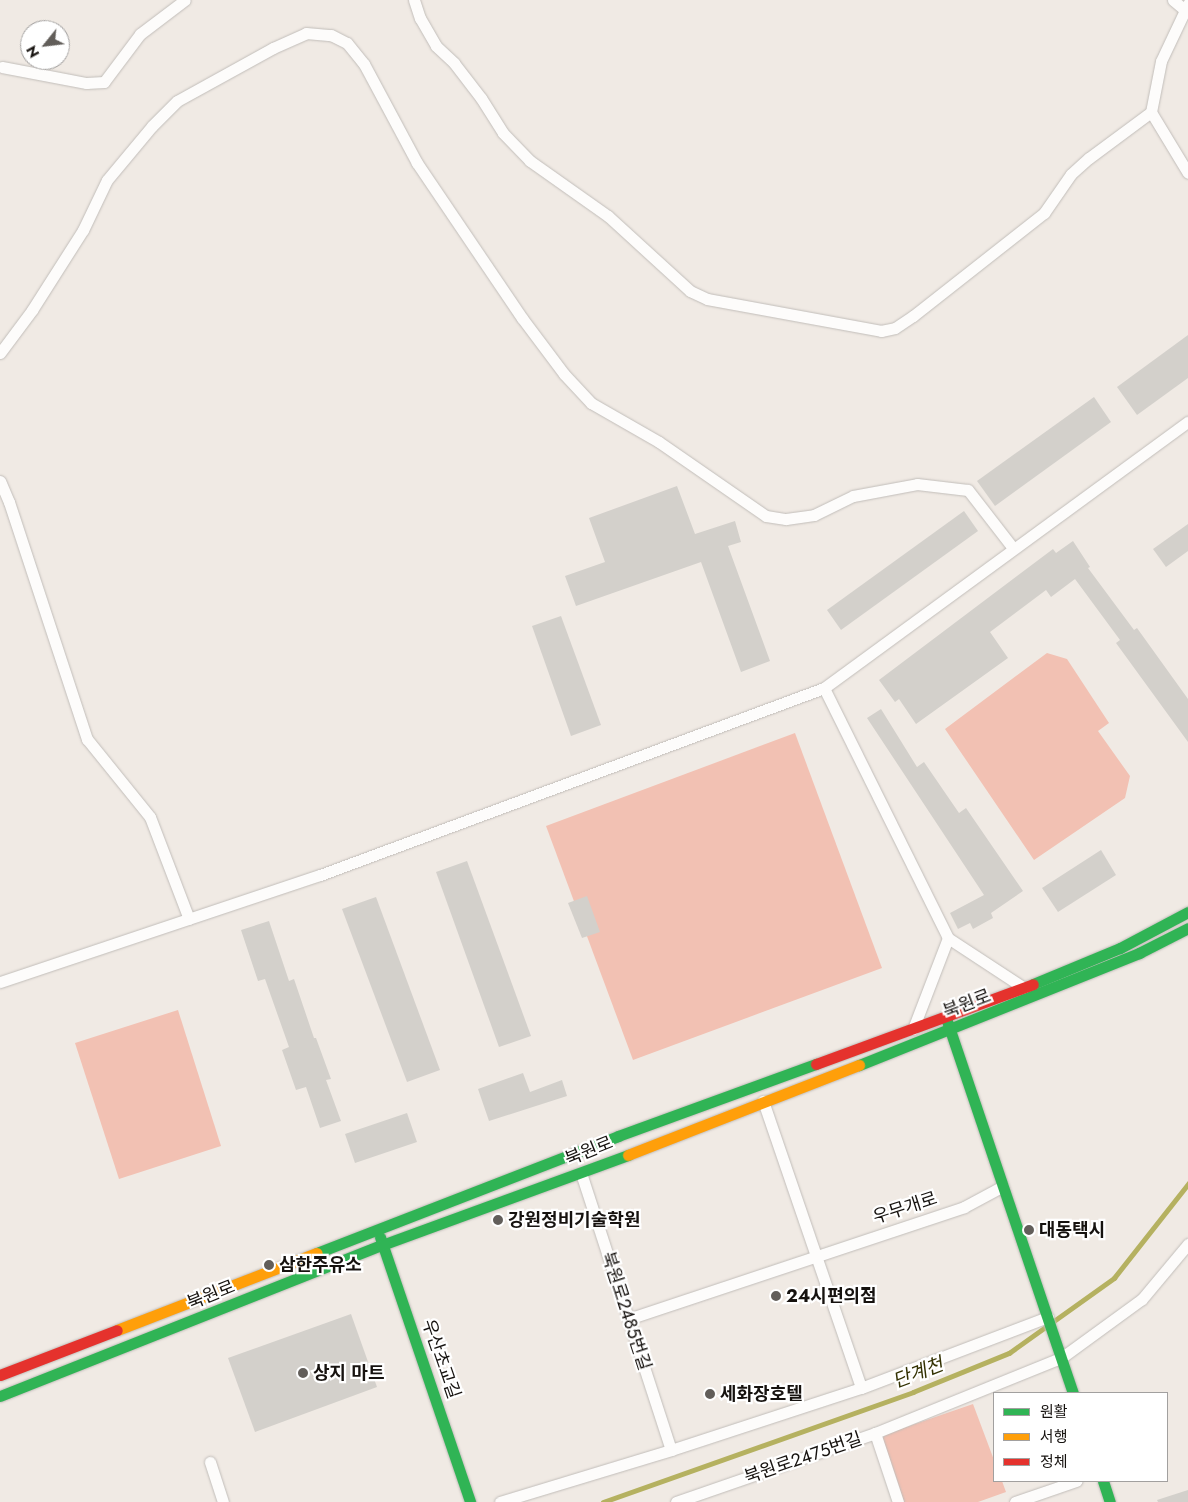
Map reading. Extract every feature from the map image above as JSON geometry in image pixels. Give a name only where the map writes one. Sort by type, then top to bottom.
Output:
[{"type":"street","points":[[2,66],[86,83],[104,82],[140,34],[185,0]]},
{"type":"street","points":[[414,0],[420,18],[436,46],[454,63],[503,133],[530,161],[608,216],[690,291],[707,298],[866,330],[881,331],[895,328],[913,316],[1044,213],[1071,174],[1089,158],[1151,112]]},
{"type":"street","points":[[1173,0],[1186,7],[1161,61],[1151,112],[1188,173]]},
{"type":"street","points":[[0,353],[32,310],[83,230],[107,180],[152,126],[177,101],[273,48],[306,33],[332,35],[348,43],[364,64],[417,163],[522,318],[564,374],[591,404],[659,442],[766,516],[786,519],[814,515],[854,496],[918,484],[968,490],[1013,548]]},
{"type":"street","points":[[0,982],[320,875],[824,688],[1013,548],[1188,422]]},
{"type":"street","points":[[0,481],[9,502],[87,739],[150,818],[189,919]]},
{"type":"street","points":[[824,688],[948,938],[1024,988]]},
{"type":"street","name":"북원로","points":[[0,1375],[618,1136],[1024,988],[1120,948],[1163,927],[1188,912]]},
{"type":"street","name":"북원로","points":[[0,1396],[382,1245],[581,1173],[950,1029],[1139,953],[1188,928]]},
{"type":"street","points":[[913,1029],[948,938]]},
{"type":"street","points":[[946,1017],[1073,1392]]},
{"type":"street","points":[[763,1101],[861,1388]]},
{"type":"street","name":"북원로2485번길","points":[[581,1173],[671,1450]]},
{"type":"street","name":"우무개로","points":[[815,1255],[964,1207],[1003,1186]]},
{"type":"street","name":"우산초교길","points":[[377,1228],[470,1502]]},
{"type":"street","points":[[875,1433],[1060,1355],[1142,1298],[1188,1244]]},
{"type":"street","points":[[628,1319],[815,1255]]},
{"type":"street","points":[[500,1502],[671,1450],[861,1388],[1048,1318]]},
{"type":"street","name":"북원로2475번길","points":[[691,1500],[875,1433],[898,1502]]},
{"type":"street","points":[[210,1462],[223,1502]]},
{"type":"street","points":[[1015,1502],[1073,1482]]},
{"type":"street","points":[[1103,1482],[1110,1502]]},
{"type":"street","points":[[676,1502],[691,1500]]},
{"type":"shaded area","points":[[1047,653],[1067,659],[1109,723],[1098,731],[1130,776],[1125,798],[1034,860],[945,729]]},
{"type":"shaded area","points":[[795,733],[882,968],[633,1060],[546,826]]},
{"type":"shaded area","points":[[178,1010],[221,1146],[119,1179],[75,1043]]},
{"type":"shaded area","points":[[973,1404],[993,1457],[993,1482],[1002,1482],[1006,1492],[978,1502],[903,1502],[881,1440],[886,1434]]},
{"type":"building","points":[[1188,335],[1188,378],[1137,415],[1117,387]]},
{"type":"building","points":[[1094,397],[1111,422],[995,506],[977,481]]},
{"type":"building","points":[[677,486],[695,534],[735,521],[741,542],[728,546],[770,661],[741,672],[701,562],[576,606],[565,576],[605,562],[589,518]]},
{"type":"building","points":[[964,511],[978,531],[841,630],[827,610]]},
{"type":"building","points":[[1188,524],[1188,551],[1166,567],[1153,549]]},
{"type":"building","points":[[1073,541],[1090,567],[1088,568],[1134,630],[1137,628],[1188,699],[1188,742],[1116,643],[1120,640],[1075,579],[1051,597],[1046,590],[990,632],[1008,658],[916,724],[899,699],[895,702],[879,680],[1053,549],[1056,553]]},
{"type":"building","points":[[561,616],[601,725],[571,736],[532,626]]},
{"type":"building","points":[[881,709],[917,767],[924,762],[959,813],[966,808],[1023,891],[991,913],[993,918],[973,929],[970,923],[958,929],[950,913],[984,895],[867,718]]},
{"type":"building","points":[[1101,850],[1116,875],[1058,912],[1042,888]]},
{"type":"building","points":[[467,861],[531,1036],[499,1047],[436,872]]},
{"type":"building","points":[[587,896],[600,932],[582,938],[568,903]]},
{"type":"building","points":[[376,897],[440,1070],[407,1082],[342,909]]},
{"type":"building","points":[[269,921],[289,981],[294,979],[314,1038],[316,1038],[331,1079],[326,1080],[341,1121],[320,1128],[306,1087],[296,1090],[282,1050],[289,1047],[265,979],[258,981],[241,930]]},
{"type":"building","points":[[523,1073],[530,1092],[562,1080],[567,1096],[489,1121],[478,1089]]},
{"type":"building","points":[[407,1113],[417,1142],[355,1163],[345,1134]]},
{"type":"building","name":"상지 마트","points":[[351,1314],[377,1387],[255,1432],[228,1358]]},
{"type":"building","points":[[1188,1490],[1188,1502],[1158,1502],[1157,1500]]},
{"type":"waterway","name":"단계천","points":[[603,1502],[913,1392],[1009,1353],[1114,1278],[1188,1184]]},
{"type":"traffic: fast","points":[[1033,984],[1120,948],[1188,912]]},
{"type":"traffic: fast","points":[[859,1065],[1139,953],[1188,928]]},
{"type":"traffic: fast","points":[[947,1021],[1073,1392]]},
{"type":"traffic: fast","points":[[317,1253],[618,1136],[816,1064]]},
{"type":"traffic: fast","points":[[0,1396],[382,1245],[628,1155]]},
{"type":"traffic: fast","points":[[380,1237],[470,1502]]},
{"type":"traffic: fast","points":[[1103,1482],[1110,1502]]},
{"type":"traffic: slow","points":[[628,1155],[859,1065]]},
{"type":"traffic: slow","points":[[117,1330],[317,1253]]},
{"type":"traffic: jam","points":[[816,1064],[1033,984]]},
{"type":"traffic: jam","points":[[0,1375],[117,1330]]},
{"type":"place","name":"강원정비기술학원","points":[[498,1220]]},
{"type":"place","name":"대동택시","points":[[1029,1230]]},
{"type":"place","name":"삼한주유소","points":[[269,1265]]},
{"type":"place","name":"24시편의점","points":[[776,1296]]},
{"type":"place","name":"상지 마트","points":[[303,1373]]},
{"type":"place","name":"세화장호텔","points":[[710,1394]]}]
